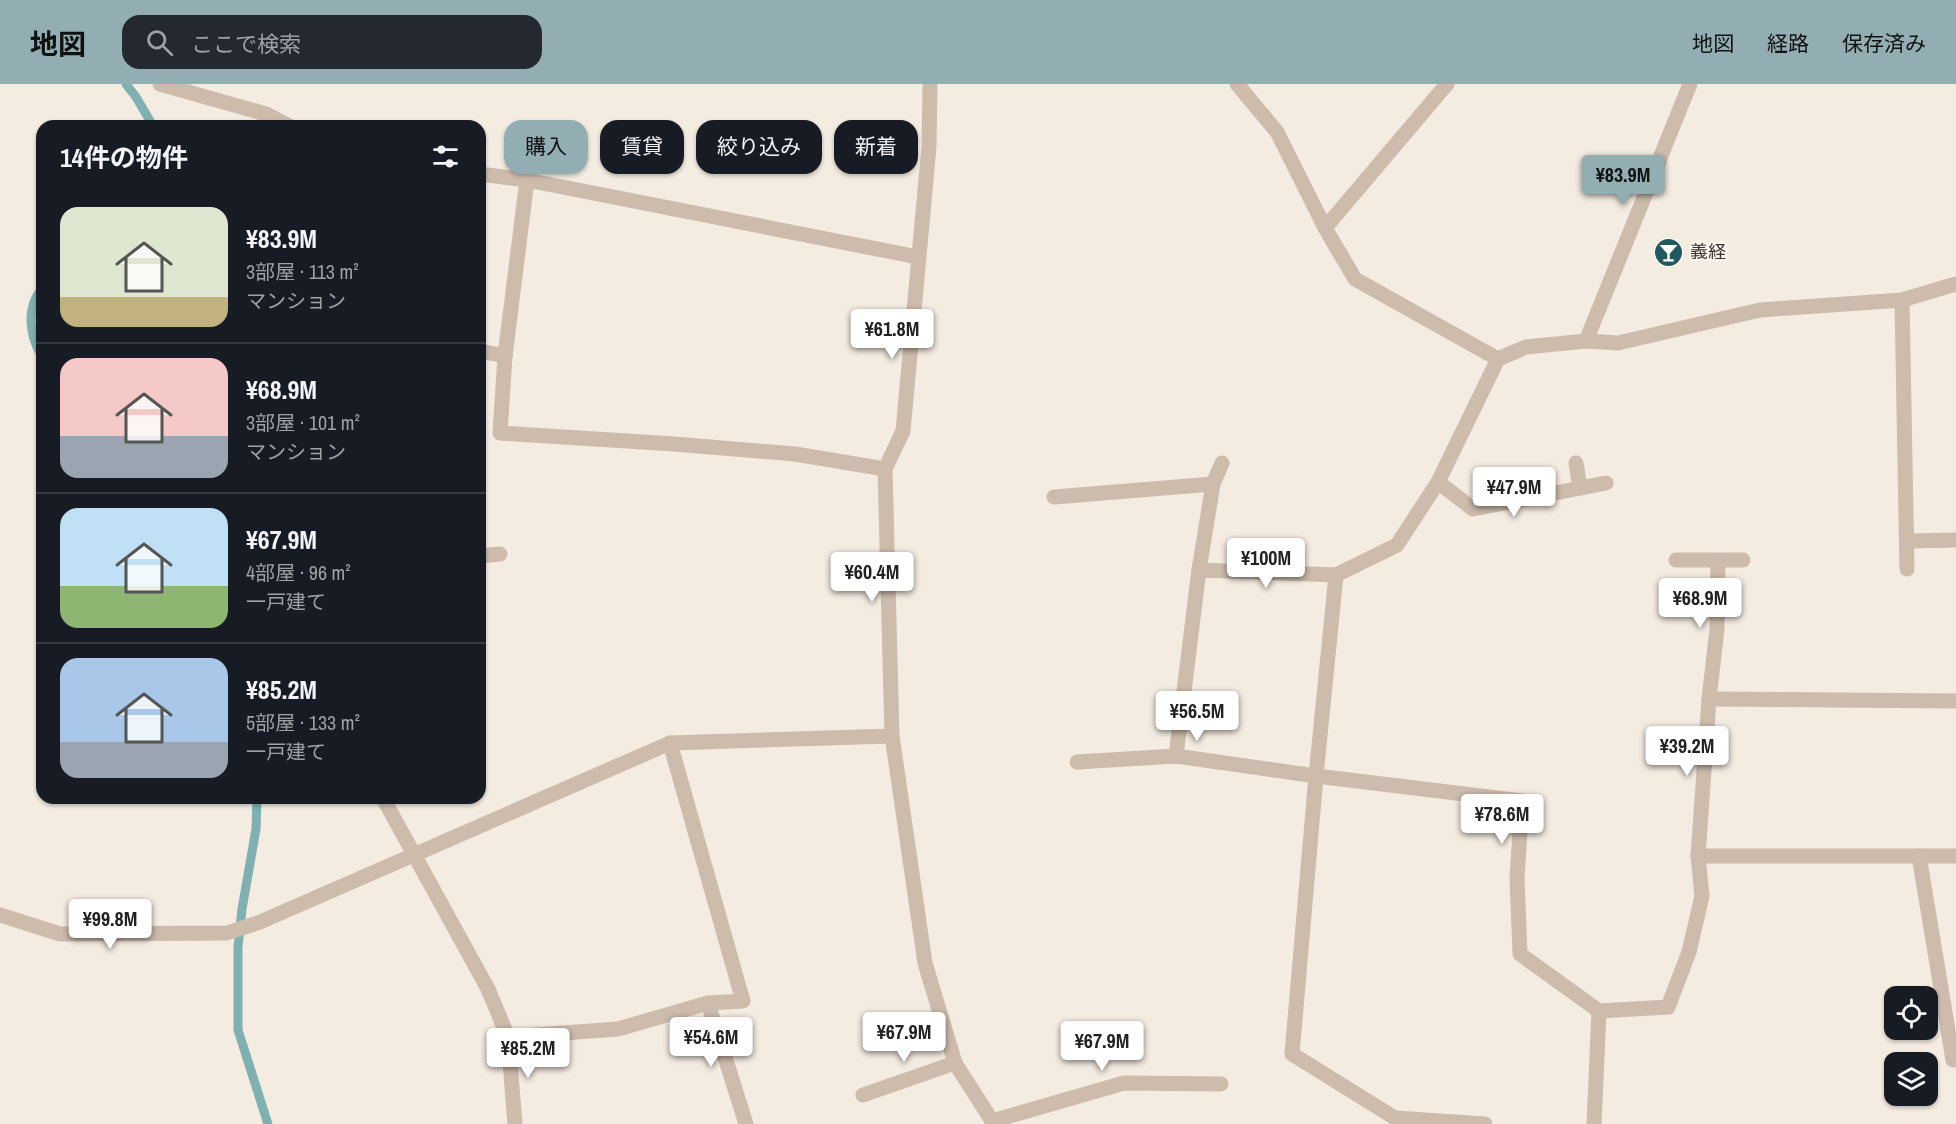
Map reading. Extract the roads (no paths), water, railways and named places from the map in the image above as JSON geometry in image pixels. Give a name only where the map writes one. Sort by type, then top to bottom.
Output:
[{"type":"street","points":[[160,84],[266,114],[278,120]]},
{"type":"street","points":[[930,84],[929,147],[903,431],[885,469],[892,736],[925,963],[955,1063],[993,1122],[1124,1083],[1221,1084]]},
{"type":"street","points":[[1238,84],[1277,132],[1325,228],[1355,279],[1498,359]]},
{"type":"street","points":[[1325,228],[1448,84]]},
{"type":"street","points":[[1586,341],[1690,84]]},
{"type":"street","points":[[486,175],[527,180],[918,257]]},
{"type":"street","points":[[527,180],[505,356],[500,433],[795,454],[885,469]]},
{"type":"street","points":[[1199,570],[1336,575],[1397,545],[1438,482],[1498,359],[1526,348],[1586,341],[1618,344],[1760,310],[1902,300],[1956,284]]},
{"type":"street","points":[[1902,300],[1907,569]]},
{"type":"street","points":[[486,352],[505,356]]},
{"type":"street","points":[[1176,756],[1212,484],[1222,463]]},
{"type":"street","points":[[1576,463],[1580,488]]},
{"type":"street","points":[[1438,482],[1473,509],[1606,483]]},
{"type":"street","points":[[1054,497],[1212,484]]},
{"type":"street","points":[[1908,541],[1956,540]]},
{"type":"street","points":[[486,555],[500,554]]},
{"type":"street","points":[[1676,560],[1743,560]]},
{"type":"street","points":[[1077,762],[1176,756],[1522,801],[1517,878],[1520,954],[1599,1011],[1668,1006],[1689,952],[1702,896],[1698,856],[1709,699],[1717,629],[1718,561]]},
{"type":"street","points":[[1336,575],[1292,1054],[1395,1118],[1485,1124]]},
{"type":"street","points":[[1709,699],[1956,701]]},
{"type":"street","points":[[0,915],[60,934],[227,933],[260,922],[670,743],[892,736]]},
{"type":"street","points":[[508,1037],[618,1029],[708,1002],[743,1001],[670,743]]},
{"type":"street","points":[[386,804],[488,989],[508,1037],[515,1124]]},
{"type":"street","points":[[1698,856],[1956,856]]},
{"type":"street","points":[[1919,856],[1953,1060]]},
{"type":"street","points":[[708,1002],[746,1124]]},
{"type":"street","points":[[1594,1124],[1599,1011]]},
{"type":"street","points":[[863,1095],[955,1063]]},
{"type":"waterway","points":[[126,84],[149,120]]},
{"type":"waterway","points":[[36,298],[31,322],[36,344]]},
{"type":"waterway","points":[[257,804],[256,829],[238,947],[238,1030],[268,1124]]},
{"type":"place","name":"義経","points":[[1669,252]]}]
